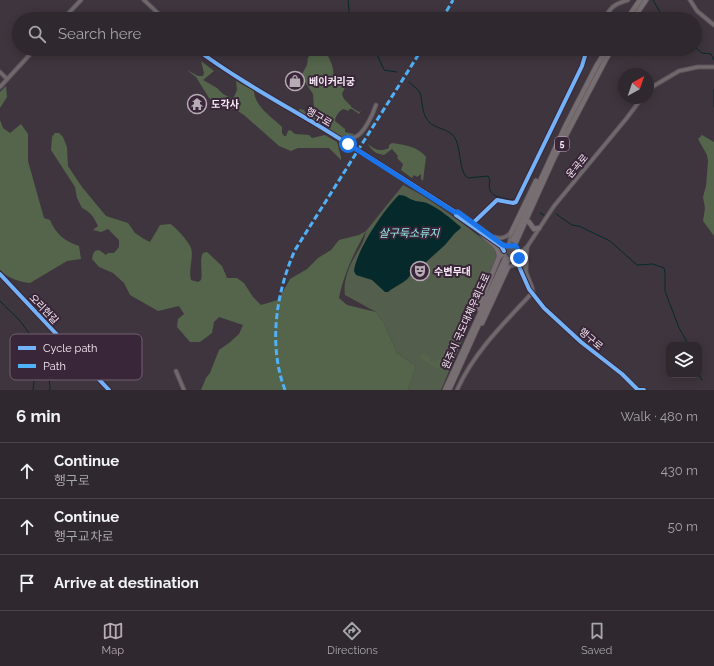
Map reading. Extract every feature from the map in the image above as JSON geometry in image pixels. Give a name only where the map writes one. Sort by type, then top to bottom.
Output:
[{"type":"highway","points":[[632,12],[640,0]]},
{"type":"highway","points":[[638,12],[646,0]]},
{"type":"highway","name":"5","points":[[517,248],[553,157],[597,64],[602,56]]},
{"type":"highway","name":"5","points":[[553,157],[608,56]]},
{"type":"highway","points":[[517,248],[553,166],[553,157]]},
{"type":"highway","points":[[511,233],[546,162],[553,157]]},
{"type":"highway","points":[[529,222],[534,229],[539,228]]},
{"type":"highway","points":[[481,230],[482,234],[497,247],[499,257]]},
{"type":"highway","points":[[472,335],[477,313],[499,257],[504,252]]},
{"type":"highway","name":"원주시 국도대체우회도로","points":[[445,390],[510,259]]},
{"type":"highway","points":[[472,335],[486,316],[508,267]]},
{"type":"highway","name":"원주시 국도대체우회도로","points":[[450,390],[472,335]]},
{"type":"street","points":[[70,12],[81,0]]},
{"type":"street","points":[[144,0],[157,12]]},
{"type":"street","points":[[608,12],[611,7],[617,3],[628,0]]},
{"type":"street","points":[[690,0],[697,12]]},
{"type":"street","points":[[702,16],[714,25]]},
{"type":"street","points":[[0,87],[28,56]]},
{"type":"street","name":"행구로","points":[[205,56],[246,83],[339,138],[503,245],[513,245],[517,248]]},
{"type":"street","points":[[473,223],[498,200],[513,203],[516,202],[582,66],[585,56]]},
{"type":"street","points":[[654,86],[679,71],[698,67],[712,67]]},
{"type":"street","points":[[0,72],[7,79]]},
{"type":"street","name":"운곡로","points":[[527,247],[554,206],[637,104]]},
{"type":"street","points":[[339,138],[357,137],[362,132],[376,105]]},
{"type":"street","name":"행구로","points":[[454,212],[458,212],[473,223],[501,246],[507,258],[517,262],[529,289],[533,292],[544,308],[581,342],[622,374],[638,390],[644,390]]},
{"type":"street","points":[[481,230],[497,238],[505,237],[511,233]]},
{"type":"street","points":[[504,252],[508,245],[511,233]]},
{"type":"street","points":[[517,248],[527,247],[526,274]]},
{"type":"street","points":[[508,267],[510,259],[517,248]]},
{"type":"street","points":[[457,390],[464,375],[482,349],[533,292],[517,248]]},
{"type":"street","points":[[508,267],[514,264],[519,266]]},
{"type":"street","name":"오리현길","points":[[0,274],[56,334]]},
{"type":"street","points":[[176,371],[184,390]]},
{"type":"street","name":"오리현길","points":[[100,380],[109,390]]},
{"type":"shaded area","points":[[328,56],[332,66],[333,77],[336,76],[346,85],[342,94],[344,99],[351,107],[359,112],[361,111],[359,114],[352,109],[349,109],[349,111],[343,109],[336,118],[335,121],[345,129],[345,132],[354,134],[352,136],[339,137],[296,112],[300,109],[304,110],[310,115],[314,110],[313,94],[301,76],[307,65],[308,57]]},
{"type":"shaded area","points":[[201,61],[214,71],[203,80],[233,99],[237,90],[236,81],[254,91],[257,102],[282,127],[282,133],[284,136],[286,136],[290,130],[295,134],[309,135],[312,138],[325,135],[337,142],[341,160],[329,148],[298,148],[291,151],[279,146],[244,115],[235,109],[223,107],[209,98],[196,77],[187,70],[198,76],[203,76],[204,73]]},
{"type":"shaded area","points":[[6,86],[7,97],[0,108],[0,92]]},
{"type":"shaded area","points":[[0,120],[3,128],[10,133],[21,124],[28,134],[28,161],[44,218],[50,220],[61,236],[69,242],[79,246],[81,259],[67,261],[30,283],[14,279],[0,270]]},
{"type":"shaded area","points":[[55,133],[59,133],[63,137],[67,147],[68,166],[82,187],[106,216],[128,223],[135,233],[150,242],[160,225],[170,224],[182,234],[191,248],[191,280],[198,282],[201,280],[202,256],[203,253],[207,252],[222,266],[227,278],[237,278],[244,283],[253,297],[261,305],[278,300],[290,279],[307,269],[318,258],[331,250],[339,240],[359,235],[366,231],[350,263],[339,298],[347,305],[376,312],[384,323],[397,353],[416,366],[408,390],[201,390],[210,373],[219,350],[239,334],[243,325],[219,317],[214,322],[212,333],[200,342],[190,342],[177,327],[178,319],[184,314],[179,306],[158,311],[130,295],[124,283],[113,273],[99,267],[92,259],[95,251],[99,250],[106,255],[108,253],[114,253],[119,247],[119,240],[108,229],[101,232],[93,230],[98,226],[97,223],[90,213],[82,208],[77,198],[75,187],[51,150],[52,137]]},
{"type":"shaded area","points":[[702,135],[714,142],[714,236],[703,221],[705,208],[703,197],[706,186],[708,161],[707,155],[698,139]]},
{"type":"shaded area","points":[[392,143],[415,148],[426,157],[423,181],[421,179],[421,174],[417,177],[414,175],[412,178],[401,170],[403,164],[397,158],[398,156],[392,149],[384,155],[381,155],[374,152],[368,144],[375,149],[380,150],[389,148],[389,145]]},
{"type":"shaded area","points":[[403,185],[427,198],[450,214],[494,248],[497,252],[497,258],[441,390],[408,390],[416,366],[397,353],[384,323],[376,312],[345,295],[345,281],[348,271],[363,242],[366,231]]},
{"type":"shaded area","points":[[512,247],[517,252],[512,257],[507,252]]},
{"type":"shaded area","points":[[484,270],[486,274],[473,296],[470,292],[479,284],[480,273]]},
{"type":"shaded area","points":[[447,350],[439,370],[421,358],[420,355],[425,355],[429,357],[430,361],[435,362],[439,360],[443,351]]},
{"type":"water","name":"살구둑소류지","points":[[399,195],[405,196],[414,201],[425,202],[432,205],[461,227],[445,245],[425,263],[419,262],[413,267],[410,276],[404,282],[388,292],[385,292],[372,280],[356,275],[354,271],[365,242],[386,210]]},
{"type":"waterway","points":[[348,0],[349,12]]},
{"type":"waterway","points":[[653,0],[660,12]]},
{"type":"waterway","points":[[702,53],[711,54],[714,60]]},
{"type":"waterway","points":[[378,56],[384,70],[397,72]]},
{"type":"waterway","points":[[409,82],[420,93],[426,119],[435,126],[446,130],[455,138],[465,175],[468,178],[488,176],[490,180],[490,190],[495,196],[513,200]]},
{"type":"waterway","points":[[714,90],[714,107]]},
{"type":"waterway","points":[[540,213],[544,215]]},
{"type":"waterway","points":[[556,214],[572,225],[579,226],[610,241],[637,265],[653,264],[664,268],[665,291],[679,328],[686,342]]},
{"type":"waterway","points":[[0,301],[20,321],[30,334]]},
{"type":"waterway","points":[[33,390],[34,380]]},
{"type":"waterway","points":[[49,380],[50,390]]},
{"type":"tunnel","points":[[505,259],[513,240]]},
{"type":"tunnel","points":[[508,260],[516,242]]},
{"type":"marked path","points":[[446,12],[453,0]]},
{"type":"marked path","points":[[285,390],[277,355],[276,319],[288,267],[295,250],[418,56]]},
{"type":"cycle path","points":[[206,56],[241,80],[336,137],[455,212],[456,215],[501,246],[504,251]]},
{"type":"cycle path","points":[[473,223],[497,200],[513,203],[516,202],[582,66],[585,56]]},
{"type":"cycle path","points":[[514,259],[517,262],[529,289],[544,308],[581,342],[622,374],[638,390],[644,390]]},
{"type":"cycle path","points":[[0,274],[56,334]]},
{"type":"cycle path","points":[[100,380],[109,390]]},
{"type":"place","name":"베이커리궁","points":[[295,81]]},
{"type":"place","name":"도각사","points":[[197,104]]},
{"type":"place","name":"수변무대","points":[[420,271]]},
{"type":"route","points":[[348,144],[454,212],[458,212],[503,245],[516,246],[519,250],[519,258]]}]
